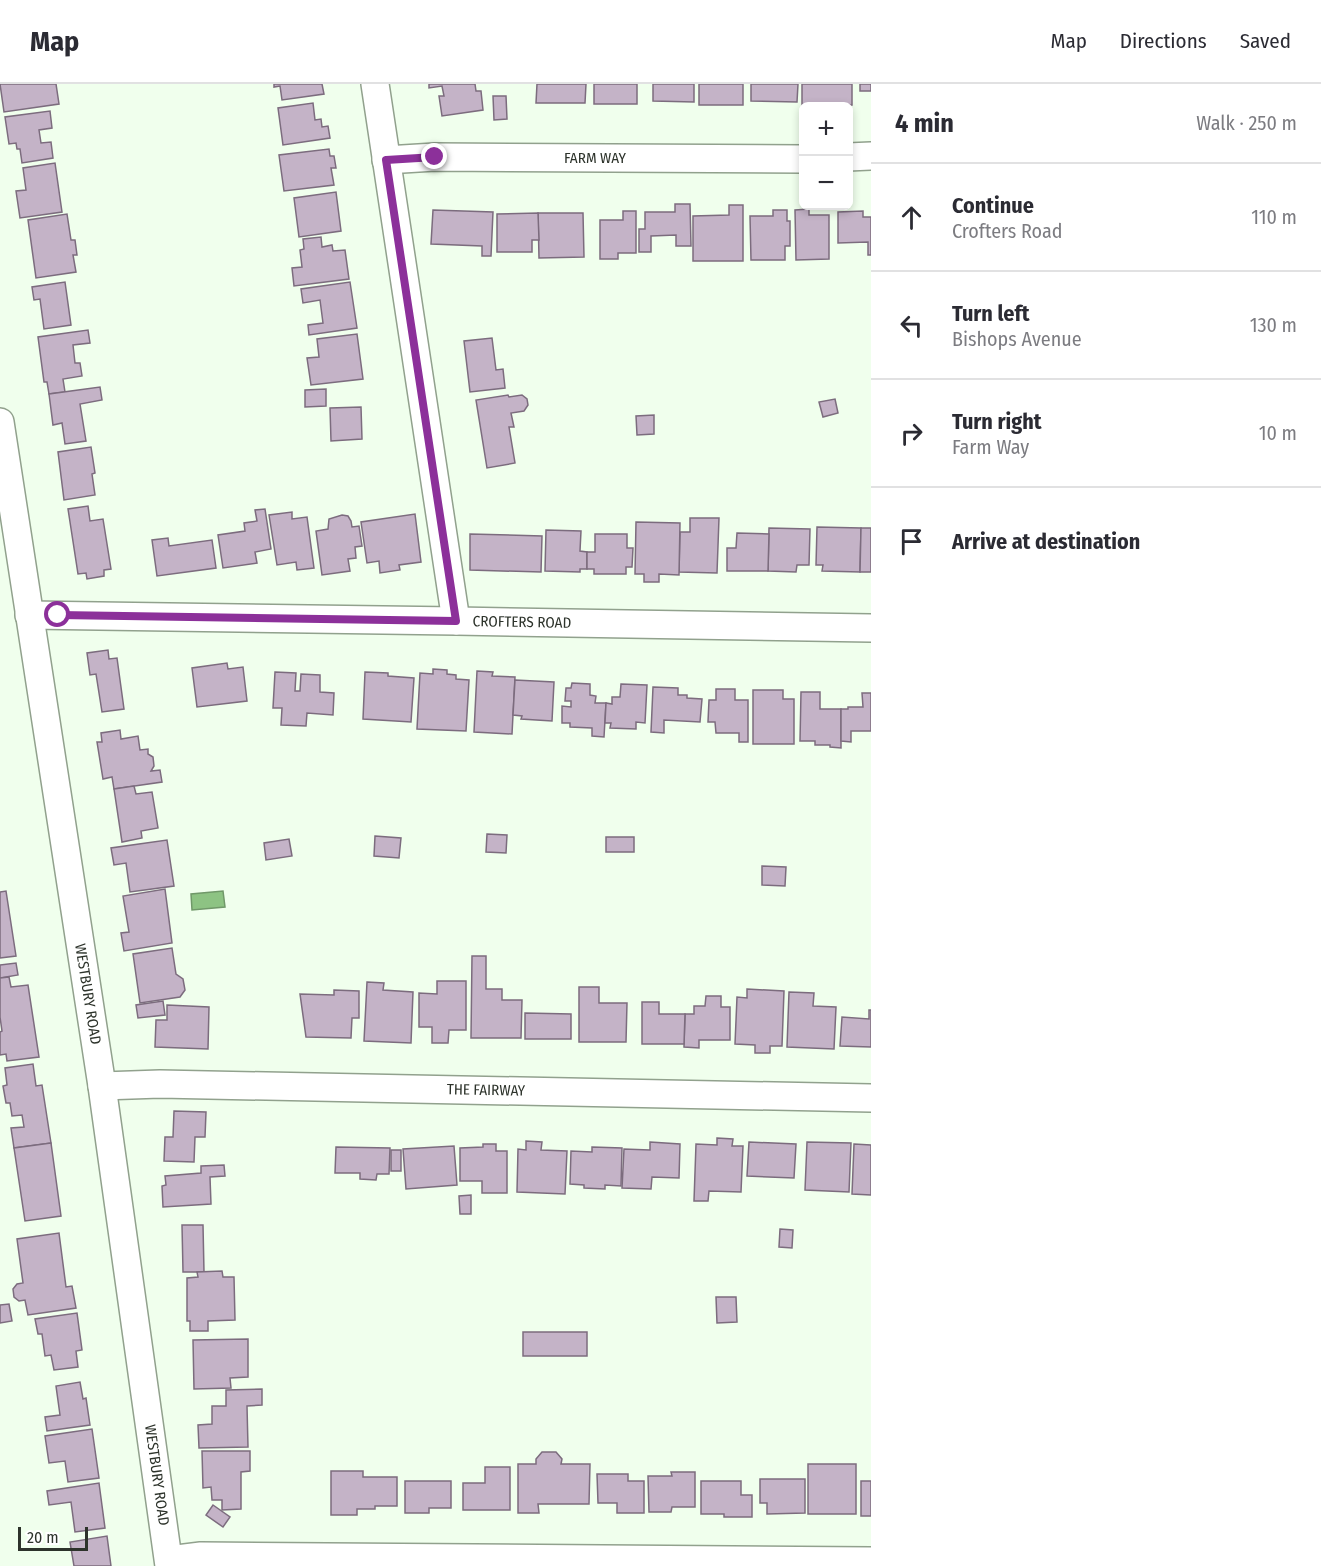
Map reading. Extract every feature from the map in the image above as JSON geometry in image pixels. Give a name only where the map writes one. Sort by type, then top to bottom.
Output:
[{"type":"street","points":[[375,84],[456,621]]},
{"type":"street","points":[[853,157],[871,156]]},
{"type":"street","name":"FARM WAY","points":[[386,160],[435,157],[799,159]]},
{"type":"street","name":"WESTBURY ROAD","points":[[0,422],[102,1086],[169,1563]]},
{"type":"street","name":"CROFTERS ROAD","points":[[29,615],[871,628]]},
{"type":"street","name":"THE FAIRWAY","points":[[102,1086],[172,1084],[871,1098]]},
{"type":"street","points":[[169,1563],[201,1556],[871,1561]]},
{"type":"shaded area","points":[[223,891],[225,907],[192,910],[191,894]]},
{"type":"building","points":[[0,84],[56,84],[59,104],[4,112]]},
{"type":"building","points":[[274,84],[322,84],[324,94],[282,100],[280,86],[274,87]]},
{"type":"building","points":[[429,84],[475,84],[476,91],[481,91],[483,110],[442,116],[439,96],[444,96],[442,86],[429,88]]},
{"type":"building","points":[[537,84],[586,84],[585,103],[536,103]]},
{"type":"building","points":[[594,84],[637,84],[637,104],[594,104]]},
{"type":"building","points":[[653,84],[694,84],[694,102],[653,101]]},
{"type":"building","points":[[699,84],[743,84],[743,105],[699,105]]},
{"type":"building","points":[[751,84],[798,84],[797,102],[751,101]]},
{"type":"building","points":[[802,84],[852,84],[852,102],[802,102]]},
{"type":"building","points":[[860,84],[871,84],[871,91],[860,91]]},
{"type":"building","points":[[493,96],[506,96],[507,119],[494,120]]},
{"type":"building","points":[[313,103],[315,120],[321,119],[322,127],[328,126],[330,138],[283,145],[278,108]]},
{"type":"building","points":[[50,111],[52,128],[39,130],[41,143],[51,142],[53,158],[22,163],[20,149],[17,149],[16,143],[9,144],[5,117]]},
{"type":"building","points":[[329,149],[330,156],[334,156],[336,168],[331,168],[334,185],[284,191],[279,155]]},
{"type":"building","points":[[55,163],[62,212],[20,218],[16,191],[26,190],[23,168]]},
{"type":"building","points":[[336,192],[341,231],[299,237],[294,198]]},
{"type":"building","points":[[675,204],[690,204],[691,246],[676,246],[676,235],[651,236],[651,252],[639,252],[639,229],[645,229],[645,212],[675,212]]},
{"type":"building","points":[[729,205],[743,205],[743,261],[693,261],[693,216],[729,215]]},
{"type":"building","points":[[433,210],[493,212],[491,256],[482,256],[482,246],[431,244]]},
{"type":"building","points":[[773,210],[787,210],[787,221],[790,221],[790,246],[785,246],[785,260],[751,260],[750,216],[773,216]]},
{"type":"building","points":[[795,210],[809,210],[809,215],[829,215],[829,259],[796,260]]},
{"type":"building","points":[[623,211],[636,211],[636,253],[618,253],[618,259],[600,259],[600,220],[623,220]]},
{"type":"building","points":[[863,211],[863,217],[871,217],[871,255],[868,255],[868,242],[838,243],[838,212]]},
{"type":"building","points":[[538,213],[583,213],[584,257],[539,258]]},
{"type":"building","points":[[538,213],[539,240],[532,240],[532,252],[497,252],[497,214]]},
{"type":"building","points":[[67,214],[71,240],[75,240],[77,255],[73,255],[76,272],[36,278],[28,220]]},
{"type":"building","points":[[321,237],[322,247],[332,245],[333,251],[345,250],[349,279],[294,286],[292,268],[302,267],[300,250],[304,249],[303,239]]},
{"type":"building","points":[[65,282],[71,325],[44,329],[40,299],[34,300],[32,287]]},
{"type":"building","points":[[350,282],[357,328],[309,335],[308,325],[323,323],[320,300],[303,303],[301,289]]},
{"type":"building","points":[[88,330],[90,343],[73,345],[75,363],[80,363],[82,376],[63,379],[65,392],[49,394],[47,382],[44,382],[38,337]]},
{"type":"building","points":[[357,334],[363,379],[311,385],[307,358],[319,357],[317,339]]},
{"type":"building","points":[[492,338],[496,370],[503,369],[505,388],[470,392],[464,341]]},
{"type":"building","points":[[100,387],[102,400],[80,404],[86,441],[65,444],[62,423],[53,425],[49,394]]},
{"type":"building","points":[[326,389],[326,406],[305,407],[305,390]]},
{"type":"building","points":[[508,395],[509,397],[522,395],[527,399],[528,405],[524,411],[511,413],[514,427],[509,427],[515,463],[487,468],[476,400]]},
{"type":"building","points":[[835,399],[838,413],[823,417],[819,402]]},
{"type":"building","points":[[361,407],[362,439],[331,441],[330,408]]},
{"type":"building","points":[[654,415],[654,434],[637,435],[636,416]]},
{"type":"building","points":[[91,447],[95,473],[92,474],[95,495],[64,500],[58,452]]},
{"type":"building","points":[[88,506],[90,521],[103,519],[111,569],[104,570],[104,576],[87,579],[86,573],[78,574],[68,509]]},
{"type":"building","points":[[265,509],[271,549],[255,552],[257,563],[223,568],[218,535],[245,531],[244,523],[257,521],[255,510]]},
{"type":"building","points":[[292,512],[292,519],[307,517],[314,568],[297,570],[296,562],[277,565],[269,515]]},
{"type":"building","points":[[415,514],[421,562],[399,565],[400,570],[380,573],[379,561],[367,563],[361,522]]},
{"type":"building","points":[[342,515],[348,516],[352,527],[359,526],[362,546],[355,547],[356,558],[348,559],[350,571],[322,575],[316,531],[328,529],[329,519]]},
{"type":"building","points":[[690,518],[719,518],[717,573],[679,572],[680,532],[690,532]]},
{"type":"building","points":[[636,522],[680,523],[679,575],[659,574],[659,582],[644,582],[644,574],[635,574]]},
{"type":"building","points":[[817,527],[861,528],[860,572],[822,571],[823,565],[816,565]]},
{"type":"building","points":[[769,528],[810,529],[809,565],[797,565],[796,572],[768,571]]},
{"type":"building","points":[[861,528],[871,528],[871,572],[860,572]]},
{"type":"building","points":[[546,530],[581,531],[580,551],[587,552],[587,569],[580,569],[580,572],[545,571]]},
{"type":"building","points":[[737,533],[769,534],[768,571],[727,571],[727,548],[736,548]]},
{"type":"building","points":[[470,534],[542,536],[541,572],[470,570]]},
{"type":"building","points":[[595,534],[627,534],[627,548],[633,548],[632,567],[626,567],[626,574],[594,574],[594,569],[587,569],[587,552],[595,552]]},
{"type":"building","points":[[168,538],[169,546],[212,540],[216,568],[157,576],[152,540]]},
{"type":"building","points":[[108,650],[109,659],[117,658],[124,709],[102,712],[96,674],[90,675],[87,653]]},
{"type":"building","points":[[227,663],[228,669],[243,667],[247,701],[197,707],[192,668]]},
{"type":"building","points":[[433,669],[447,670],[447,674],[456,675],[456,679],[469,680],[466,731],[417,729],[420,673],[433,674]]},
{"type":"building","points":[[477,671],[493,672],[492,676],[515,677],[512,734],[474,732]]},
{"type":"building","points":[[275,672],[296,673],[295,691],[300,691],[301,674],[320,675],[320,692],[334,693],[333,715],[307,713],[306,726],[281,725],[282,708],[273,708]]},
{"type":"building","points":[[365,672],[388,673],[388,676],[414,678],[411,722],[363,719]]},
{"type":"building","points":[[515,680],[554,682],[552,721],[521,719],[522,716],[513,715]]},
{"type":"building","points":[[572,683],[590,684],[590,695],[596,696],[595,703],[606,703],[604,737],[592,736],[592,728],[570,727],[570,723],[562,723],[562,706],[571,707],[571,701],[565,701],[566,688],[571,688]]},
{"type":"building","points":[[621,684],[647,685],[645,723],[636,722],[636,729],[610,728],[611,723],[605,723],[606,703],[612,704],[612,697],[620,697]]},
{"type":"building","points":[[653,687],[678,688],[678,695],[702,699],[700,722],[664,720],[664,733],[651,732]]},
{"type":"building","points":[[716,689],[735,689],[735,700],[748,700],[748,742],[739,742],[739,733],[716,733],[715,722],[708,722],[709,700],[716,700]]},
{"type":"building","points":[[753,690],[783,690],[783,699],[794,699],[794,744],[753,744]]},
{"type":"building","points":[[801,692],[820,692],[820,709],[841,709],[841,748],[815,745],[815,741],[800,741]]},
{"type":"building","points":[[862,693],[871,693],[871,731],[851,731],[851,742],[841,741],[841,709],[863,707]]},
{"type":"building","points":[[120,730],[121,739],[138,736],[140,750],[148,749],[148,754],[153,757],[154,766],[151,771],[160,770],[162,782],[114,789],[112,777],[103,779],[97,742],[102,742],[101,733]]},
{"type":"building","points":[[134,786],[136,794],[152,792],[158,828],[141,831],[142,838],[122,842],[114,789]]},
{"type":"building","points":[[487,834],[507,835],[506,853],[486,852]]},
{"type":"building","points":[[375,836],[401,838],[399,858],[374,856]]},
{"type":"building","points":[[606,837],[634,837],[634,852],[606,852]]},
{"type":"building","points":[[289,839],[292,856],[266,860],[264,843]]},
{"type":"building","points":[[167,840],[174,886],[130,892],[126,863],[114,865],[111,848]]},
{"type":"building","points":[[762,866],[786,867],[785,886],[762,885]]},
{"type":"building","points":[[165,889],[172,943],[124,951],[121,933],[129,932],[123,896]]},
{"type":"building","points":[[6,891],[16,956],[0,958],[0,892]]},
{"type":"building","points":[[172,948],[176,974],[183,979],[185,990],[180,997],[140,1003],[133,954]]},
{"type":"building","points":[[472,956],[486,956],[486,989],[502,989],[502,1000],[522,1000],[521,1038],[471,1038]]},
{"type":"building","points":[[16,963],[18,975],[0,978],[0,965]]},
{"type":"building","points":[[9,977],[11,987],[28,985],[39,1057],[7,1061],[6,1054],[0,1055],[0,1032],[2,1031],[0,978]]},
{"type":"building","points":[[437,981],[466,981],[466,1030],[449,1030],[448,1043],[432,1043],[432,1027],[419,1027],[419,993],[437,994]]},
{"type":"building","points":[[367,982],[384,983],[383,990],[413,992],[411,1043],[364,1041]]},
{"type":"building","points":[[579,987],[599,987],[599,1003],[627,1003],[626,1042],[579,1042]]},
{"type":"building","points":[[747,989],[784,991],[782,1046],[770,1046],[770,1053],[755,1053],[755,1045],[735,1044],[737,997],[747,998]]},
{"type":"building","points":[[334,990],[359,991],[359,1018],[352,1018],[351,1038],[306,1037],[300,994],[334,995]]},
{"type":"building","points":[[789,992],[814,993],[813,1006],[836,1007],[834,1049],[787,1047]]},
{"type":"building","points":[[706,996],[721,996],[721,1007],[730,1007],[730,1040],[699,1040],[699,1048],[684,1047],[685,1014],[694,1014],[694,1006],[705,1006]]},
{"type":"building","points":[[163,1001],[165,1015],[138,1018],[136,1005]]},
{"type":"building","points":[[642,1002],[659,1002],[659,1014],[685,1014],[684,1044],[642,1044]]},
{"type":"building","points":[[167,1005],[209,1007],[208,1049],[155,1047],[156,1020],[167,1020]]},
{"type":"building","points":[[869,1010],[871,1010],[871,1047],[840,1046],[842,1017],[869,1019]]},
{"type":"building","points":[[525,1013],[571,1014],[571,1039],[525,1039]]},
{"type":"building","points":[[33,1064],[36,1086],[42,1085],[51,1143],[14,1148],[11,1128],[24,1127],[22,1115],[12,1116],[10,1103],[6,1103],[3,1086],[7,1085],[5,1068]]},
{"type":"building","points":[[174,1111],[206,1112],[205,1137],[195,1137],[194,1162],[164,1161],[165,1137],[173,1137]]},
{"type":"building","points":[[717,1138],[733,1139],[732,1146],[743,1146],[741,1192],[709,1191],[708,1201],[694,1201],[696,1144],[717,1145]]},
{"type":"building","points":[[526,1141],[542,1142],[541,1150],[567,1151],[565,1194],[517,1192],[518,1149],[526,1150]]},
{"type":"building","points":[[650,1142],[680,1144],[679,1178],[652,1177],[651,1189],[622,1188],[624,1149],[650,1150]]},
{"type":"building","points":[[749,1142],[796,1144],[794,1178],[747,1176]]},
{"type":"building","points":[[807,1142],[851,1143],[849,1192],[805,1190]]},
{"type":"building","points":[[51,1143],[61,1216],[25,1221],[14,1148]]},
{"type":"building","points":[[483,1144],[496,1144],[496,1151],[507,1151],[507,1193],[482,1193],[482,1181],[460,1181],[460,1148],[483,1147]]},
{"type":"building","points":[[854,1144],[871,1145],[871,1195],[852,1194]]},
{"type":"building","points":[[454,1146],[457,1185],[406,1189],[403,1149]]},
{"type":"building","points":[[336,1147],[390,1148],[389,1174],[377,1174],[376,1180],[360,1179],[360,1173],[335,1173]]},
{"type":"building","points":[[592,1147],[622,1148],[621,1186],[605,1185],[605,1189],[584,1188],[584,1185],[570,1184],[571,1151],[592,1152]]},
{"type":"building","points":[[391,1150],[401,1150],[401,1171],[391,1171]]},
{"type":"building","points":[[224,1165],[225,1176],[210,1177],[211,1204],[163,1207],[162,1186],[166,1185],[165,1176],[201,1173],[201,1166]]},
{"type":"building","points":[[471,1195],[471,1214],[460,1214],[459,1196]]},
{"type":"building","points":[[182,1225],[203,1225],[204,1272],[183,1272]]},
{"type":"building","points":[[780,1229],[793,1230],[792,1248],[779,1247]]},
{"type":"building","points":[[59,1233],[66,1287],[72,1286],[76,1308],[28,1315],[25,1300],[19,1301],[14,1297],[13,1289],[17,1284],[23,1283],[17,1239]]},
{"type":"building","points":[[222,1271],[223,1277],[234,1277],[235,1320],[208,1321],[208,1331],[190,1331],[190,1321],[187,1321],[187,1278],[198,1277],[197,1272]]},
{"type":"building","points":[[716,1297],[736,1297],[737,1322],[717,1323]]},
{"type":"building","points":[[9,1304],[12,1321],[0,1323],[0,1305]]},
{"type":"building","points":[[77,1313],[82,1350],[76,1351],[78,1367],[54,1370],[51,1355],[45,1356],[42,1334],[38,1334],[35,1319]]},
{"type":"building","points":[[523,1332],[587,1332],[587,1356],[523,1356]]},
{"type":"building","points":[[248,1339],[248,1377],[230,1378],[231,1388],[194,1389],[193,1340]]},
{"type":"building","points":[[80,1382],[83,1399],[86,1398],[90,1425],[47,1431],[45,1417],[60,1415],[56,1386]]},
{"type":"building","points":[[262,1389],[262,1405],[247,1406],[248,1447],[199,1448],[198,1425],[212,1424],[212,1406],[226,1406],[226,1390]]},
{"type":"building","points":[[92,1429],[99,1478],[68,1482],[65,1461],[49,1463],[45,1436]]},
{"type":"building","points":[[202,1451],[250,1451],[250,1471],[241,1472],[241,1509],[222,1510],[222,1500],[212,1500],[211,1487],[203,1488]]},
{"type":"building","points":[[542,1452],[556,1452],[562,1459],[561,1464],[590,1464],[589,1504],[538,1504],[539,1513],[518,1513],[518,1464],[536,1464],[536,1459]]},
{"type":"building","points":[[808,1464],[856,1464],[856,1514],[808,1514]]},
{"type":"building","points":[[485,1467],[510,1467],[510,1510],[463,1510],[463,1483],[485,1483]]},
{"type":"building","points":[[331,1471],[363,1471],[363,1477],[397,1477],[397,1506],[357,1509],[357,1515],[331,1515]]},
{"type":"building","points":[[671,1472],[695,1472],[695,1507],[672,1507],[671,1512],[649,1512],[648,1476],[672,1476]]},
{"type":"building","points":[[597,1474],[628,1474],[628,1481],[644,1481],[644,1513],[617,1513],[617,1503],[598,1503]]},
{"type":"building","points":[[760,1479],[805,1479],[805,1513],[767,1514],[767,1503],[760,1503]]},
{"type":"building","points":[[405,1481],[451,1481],[451,1508],[429,1508],[429,1513],[405,1513]]},
{"type":"building","points":[[701,1481],[741,1481],[741,1495],[752,1495],[752,1517],[701,1514]]},
{"type":"building","points":[[861,1481],[871,1481],[871,1516],[861,1516]]},
{"type":"building","points":[[99,1483],[105,1528],[75,1532],[71,1502],[49,1505],[47,1491]]},
{"type":"building","points":[[213,1505],[230,1517],[223,1527],[206,1515]]},
{"type":"building","points":[[107,1536],[111,1566],[74,1566],[70,1542]]},
{"type":"route","points":[[58,615],[456,621],[386,160],[435,157]]}]
